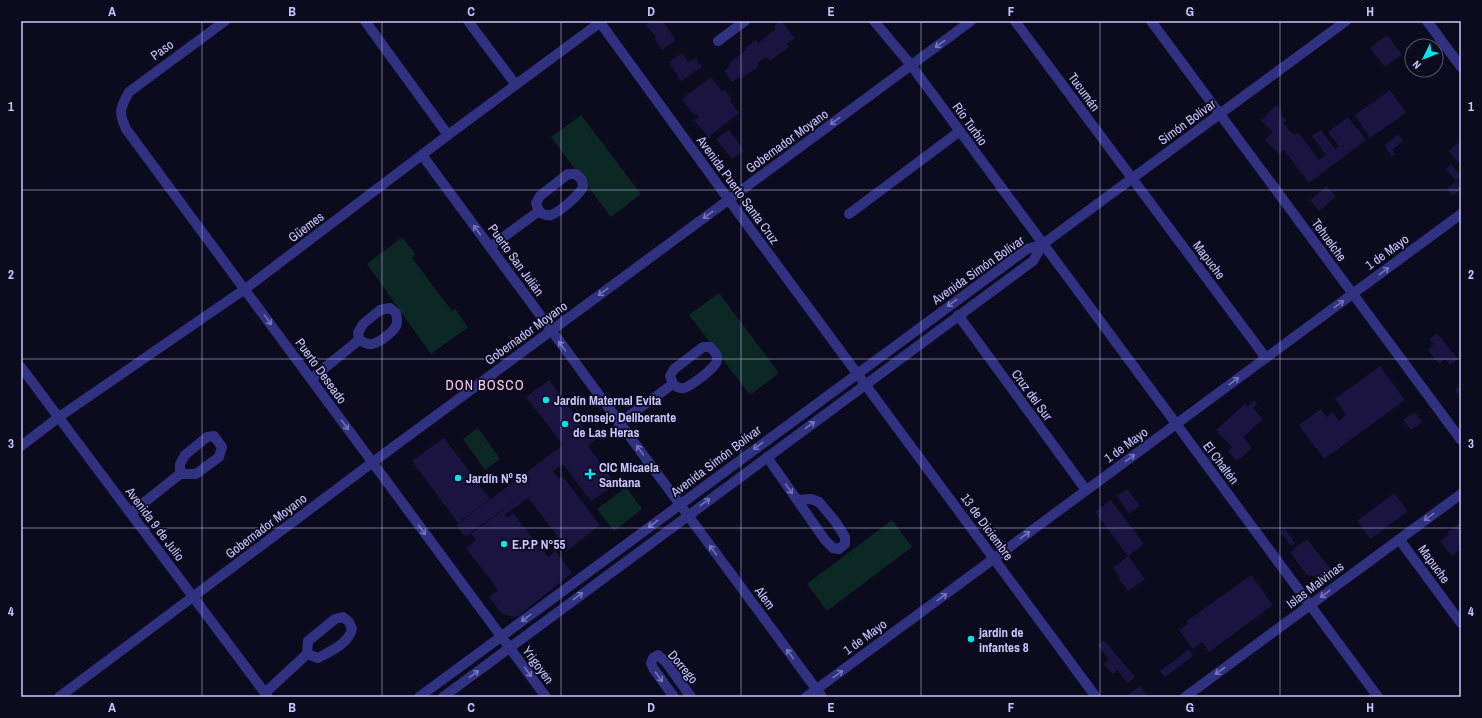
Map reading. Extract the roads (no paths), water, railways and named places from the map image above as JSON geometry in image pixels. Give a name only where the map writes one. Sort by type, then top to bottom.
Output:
[{"type":"street","name":"Paso","points":[[121,106],[129,92],[225,21]]},
{"type":"street","points":[[365,21],[448,135]]},
{"type":"street","points":[[468,21],[516,85]]},
{"type":"street","name":"Güemes","points":[[21,446],[245,289],[601,21]]},
{"type":"street","name":"Avenida Puerto Santa Cruz","points":[[601,21],[729,200],[857,373]]},
{"type":"street","points":[[718,41],[745,21]]},
{"type":"street","name":"Río Turbio","points":[[874,21],[911,66],[1043,244]]},
{"type":"street","name":"Gobernador Moyano","points":[[59,697],[373,462],[971,21]]},
{"type":"street","name":"Tucumán","points":[[1015,21],[1132,178]]},
{"type":"street","name":"Tehuelche","points":[[1151,21],[1461,440]]},
{"type":"street","name":"Simón Bolívar","points":[[1043,244],[1346,21]]},
{"type":"street","points":[[1427,21],[1461,67]]},
{"type":"street","name":"Puerto Deseado","points":[[121,106],[121,116],[126,129],[509,648]]},
{"type":"street","points":[[849,214],[960,131]]},
{"type":"street","name":"Puerto San Julián","points":[[422,155],[688,515]]},
{"type":"street","points":[[568,174],[576,174],[582,180],[583,187],[580,193],[558,211],[551,215],[543,215],[539,211],[536,203],[540,196],[568,174]]},
{"type":"street","name":"Mapuche","points":[[1132,178],[1266,358]]},
{"type":"street","points":[[490,247],[539,211]]},
{"type":"street","name":"1 de Mayo","points":[[806,697],[819,693],[1086,490],[1461,214]]},
{"type":"street","name":"Avenida Simón Bolívar","points":[[443,697],[1033,261],[1043,244]]},
{"type":"street","name":"Avenida Simón Bolívar","points":[[419,697],[1027,249],[1043,244]]},
{"type":"street","name":"El Chaltén","points":[[1043,244],[1378,697]]},
{"type":"street","name":"Cruz del Sur","points":[[958,315],[1086,490]]},
{"type":"street","points":[[311,379],[360,340]]},
{"type":"street","points":[[702,347],[710,347],[716,353],[717,360],[714,366],[692,384],[685,388],[678,388],[673,384],[670,376],[674,368],[702,347]]},
{"type":"street","name":"Avenida 9 de Julio","points":[[21,367],[266,695]]},
{"type":"street","name":"13 de Diciembre","points":[[857,373],[1096,697]]},
{"type":"street","points":[[619,423],[673,384]]},
{"type":"street","points":[[767,457],[824,540],[833,548],[839,550],[845,544],[845,536],[819,502],[811,499],[797,500]]},
{"type":"street","points":[[131,513],[180,474]]},
{"type":"street","name":"Islas Malvinas","points":[[1185,697],[1461,494]]},
{"type":"street","name":"Alem","points":[[688,515],[819,693]]},
{"type":"street","name":"Mapuche","points":[[1399,539],[1461,623]]},
{"type":"street","points":[[266,695],[307,654],[308,641],[335,619],[343,618],[349,622],[352,629],[350,636],[335,648],[318,658],[307,654]]},
{"type":"street","name":"Yrigoyen","points":[[509,648],[546,697]]},
{"type":"street","name":"Dorrego","points":[[674,697],[651,663],[653,658],[658,655],[666,662],[691,697]]},
{"type":"place","name":"Jardín Maternal Evita","points":[[546,400]]},
{"type":"place","name":"Consejo Deliberante de Las Heras","points":[[565,424]]},
{"type":"place","name":"CIC Micaela Santana","points":[[590,474]]},
{"type":"place","name":"Jardín Nº 59","points":[[458,478]]},
{"type":"place","name":"E.P.P N°55","points":[[504,544]]},
{"type":"place","name":"jardin de infantes 8","points":[[971,639]]},
{"type":"district","name":"DON BOSCO","points":[[485,385]]}]
